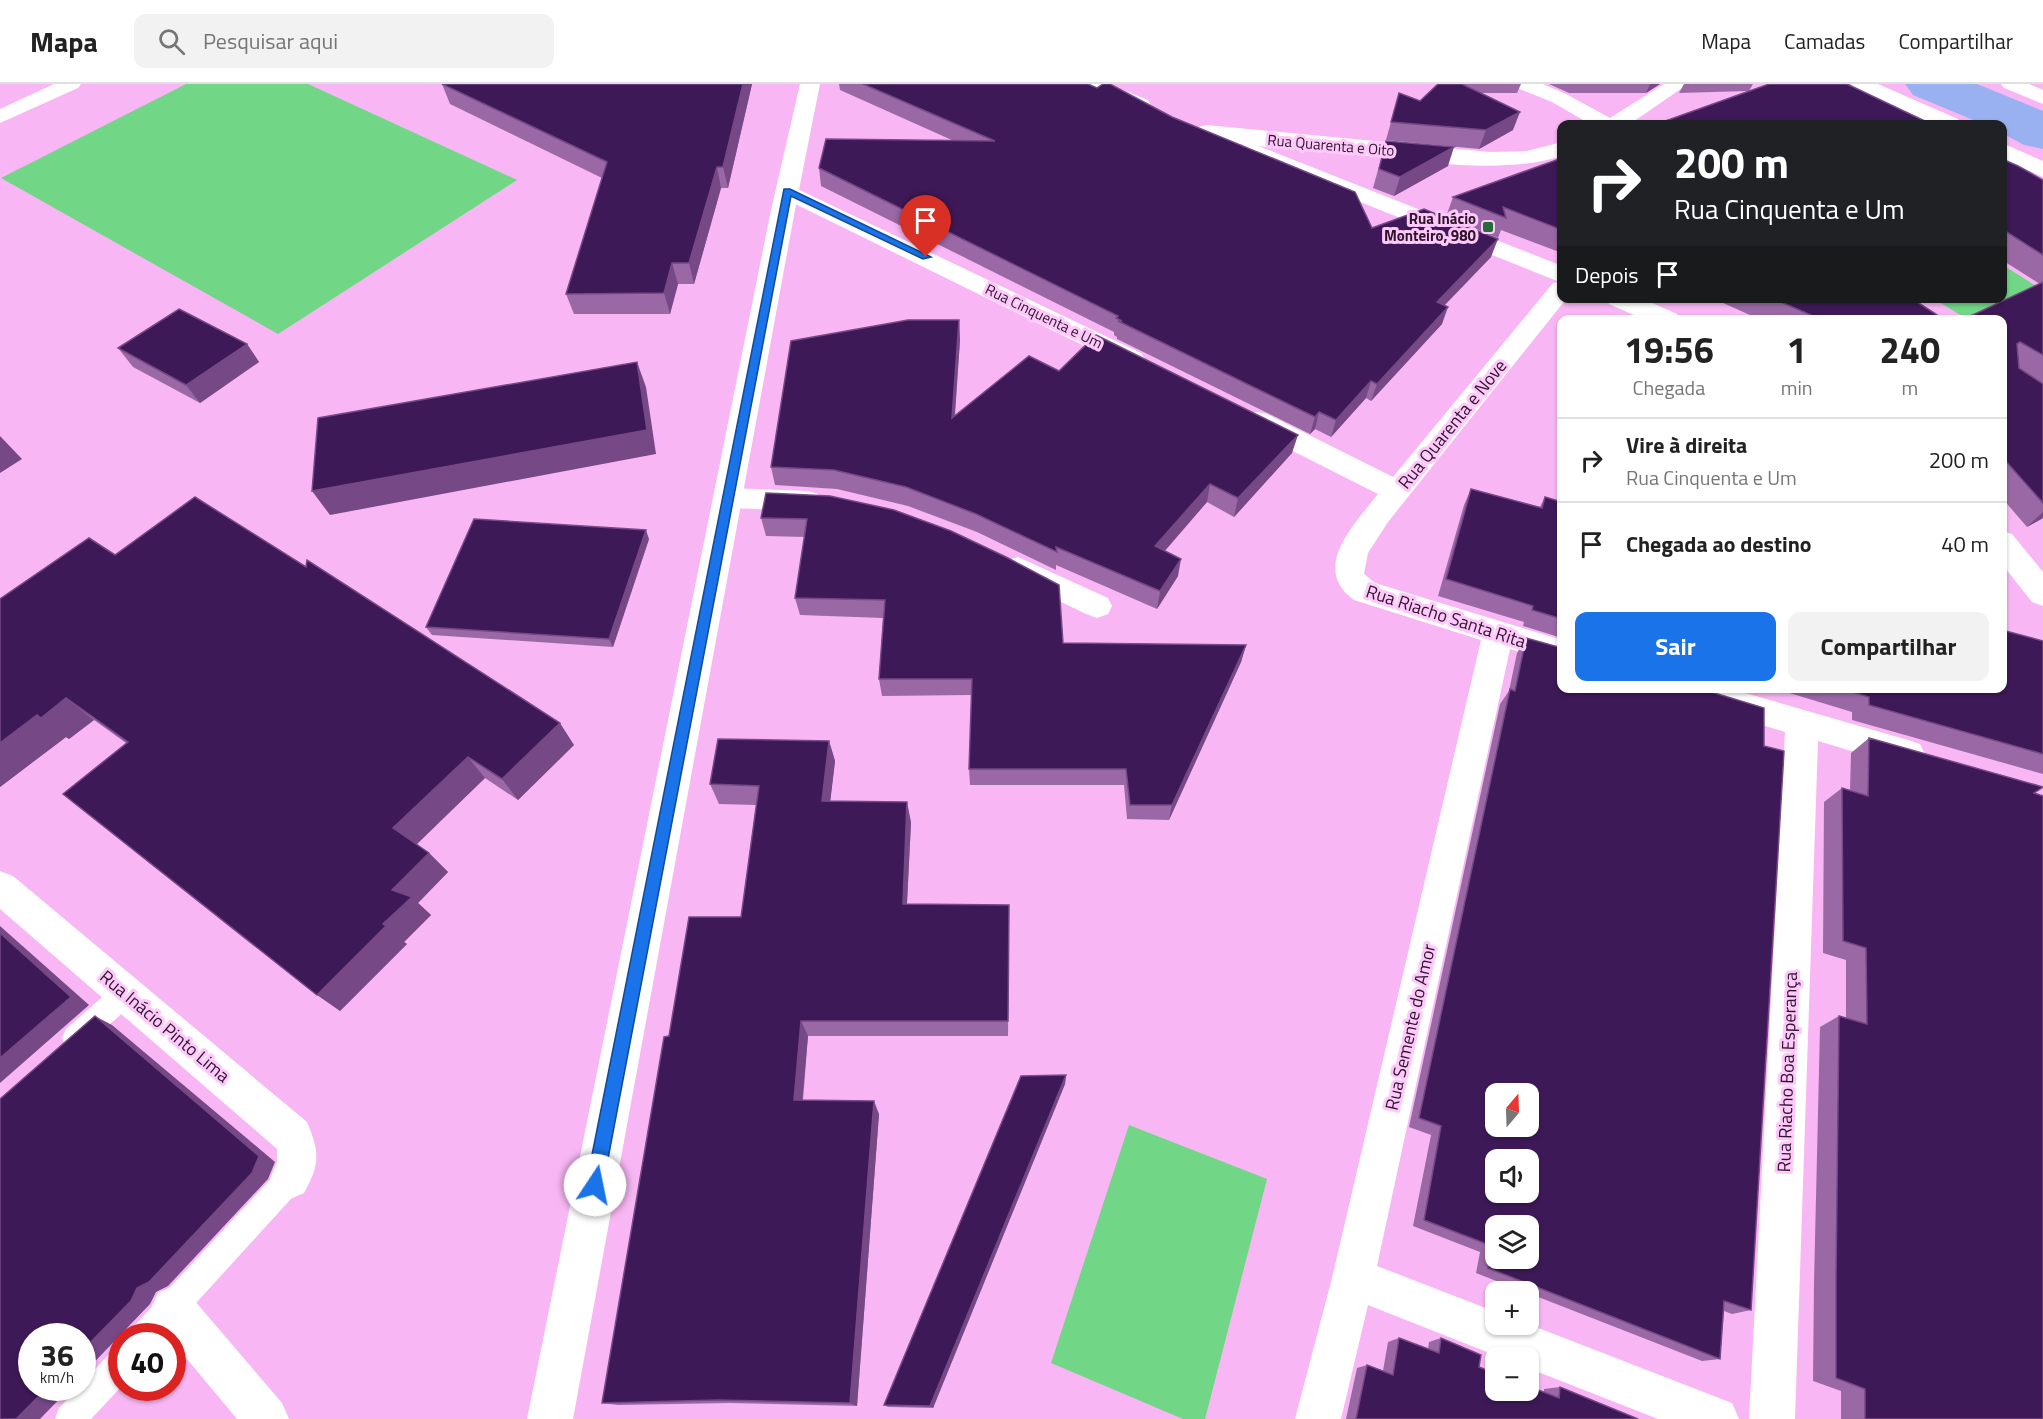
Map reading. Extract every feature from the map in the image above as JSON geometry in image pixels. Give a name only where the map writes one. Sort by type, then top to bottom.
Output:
[{"type":"street","points":[[0,117],[71,84]]},
{"type":"street","points":[[550,1419],[787,191],[810,84]]},
{"type":"street","points":[[1090,84],[1160,113]]},
{"type":"street","points":[[1524,84],[1559,98],[1598,120]]},
{"type":"street","points":[[1622,120],[1677,84]]},
{"type":"street","points":[[1862,84],[1941,120]]},
{"type":"street","points":[[2011,84],[2043,98]]},
{"type":"street","name":"Rua Quarenta e Oito","points":[[1557,151],[1547,155],[1500,159],[1299,144],[1197,128],[1557,273]]},
{"type":"street","points":[[2007,152],[2043,170]]},
{"type":"street","name":"Rua Cinquenta e Um","points":[[787,191],[862,225],[1151,369]]},
{"type":"street","name":"Rua Quarenta e Nove","points":[[1349,562],[1397,491],[1557,295]]},
{"type":"street","points":[[1629,303],[1657,315]]},
{"type":"street","points":[[1237,411],[1397,491]]},
{"type":"street","points":[[728,498],[838,502]]},
{"type":"street","points":[[2007,548],[2043,594]]},
{"type":"street","points":[[993,557],[1097,606]]},
{"type":"street","name":"Rua Riacho Santa Rita","points":[[1349,562],[1348,573],[1352,583],[1365,592],[1557,652]]},
{"type":"street","name":"Rua Semente do Amor","points":[[1317,1419],[1353,1278],[1498,635]]},
{"type":"street","points":[[1698,693],[1940,762]]},
{"type":"street","name":"Rua Riacho Boa Esperança","points":[[1772,1419],[1802,724]]},
{"type":"street","name":"Rua Inácio Pinto Lima","points":[[0,887],[293,1136],[299,1150],[298,1164],[290,1179]]},
{"type":"street","points":[[1353,1278],[1716,1419]]},
{"type":"street","points":[[160,1322],[266,1419]]},
{"type":"lane","points":[[54,1057],[126,993]]},
{"type":"lane","points":[[160,1322],[290,1179]]},
{"type":"lane","points":[[70,1419],[108,1379]]},
{"type":"green space","points":[[186,84],[308,84],[517,180],[278,334],[1,178]]},
{"type":"green space","points":[[2007,268],[2042,290],[1977,315],[1960,315],[1941,303],[2007,303]]},
{"type":"green space","points":[[1129,1125],[1267,1179],[1205,1419],[1183,1419],[1051,1363]]},
{"type":"building","points":[[442,84],[743,84],[723,167],[717,167],[689,263],[672,263],[664,293],[566,294],[607,162]]},
{"type":"building","points":[[863,84],[1088,84],[1097,88],[1103,84],[1110,84],[1172,117],[1355,192],[1372,228],[1424,209],[1498,239],[1437,302],[1448,307],[1377,384],[1371,381],[1336,420],[1319,412],[1315,417],[1118,321],[1122,321],[1116,318],[1118,316],[819,168],[826,139],[995,141]]},
{"type":"building","points":[[1438,84],[1462,84],[1520,112],[1486,130],[1391,122],[1399,93],[1420,101]]},
{"type":"building","points":[[1769,84],[1847,84],[1923,120],[1668,120]]},
{"type":"building","points":[[1386,141],[1454,147],[1400,177],[1379,169]]},
{"type":"building","points":[[1557,160],[1557,228],[1503,207],[1506,218],[1453,197]]},
{"type":"building","points":[[2007,161],[2043,180],[2043,255],[2007,232]]},
{"type":"building","points":[[2043,282],[2043,355],[2020,342],[2017,344],[2019,368],[2043,384],[2043,503],[2007,463],[2007,315],[1973,315],[1998,303],[2007,303],[2007,299]]},
{"type":"building","points":[[1783,303],[1919,303],[1937,315],[1811,315]]},
{"type":"building","points":[[179,309],[247,344],[186,385],[118,348]]},
{"type":"building","points":[[908,320],[959,320],[952,418],[1029,356],[1059,371],[1096,335],[1298,435],[1238,498],[1210,484],[1155,546],[1181,559],[1160,591],[1056,547],[1057,552],[976,514],[906,487],[834,470],[771,467],[791,341]]},
{"type":"building","points":[[637,362],[647,430],[312,491],[318,418]]},
{"type":"building","points":[[1471,489],[1542,508],[1545,497],[1557,501],[1557,618],[1532,610],[1533,606],[1446,579]]},
{"type":"building","points":[[766,493],[830,496],[894,510],[951,531],[1006,557],[1059,585],[1063,643],[1246,645],[1172,805],[1130,805],[1126,769],[969,769],[972,679],[879,679],[885,600],[795,598],[807,519],[761,518]]},
{"type":"building","points":[[195,497],[306,567],[307,560],[560,723],[502,779],[468,757],[393,828],[429,853],[392,890],[412,897],[383,924],[386,926],[317,995],[63,794],[128,742],[66,698],[41,718],[37,715],[0,743],[0,599],[89,538],[115,555]]},
{"type":"building","points":[[474,519],[646,530],[609,639],[426,627]]},
{"type":"building","points":[[2007,631],[2043,641],[2043,754],[1869,705],[1869,697],[1856,693],[2007,693]]},
{"type":"building","points":[[1526,638],[1557,647],[1557,693],[1714,693],[1764,708],[1764,746],[1784,751],[1751,1310],[1724,1301],[1720,1359],[1539,1288],[1539,1281],[1521,1281],[1491,1269],[1539,1269],[1539,1215],[1485,1215],[1485,1243],[1424,1220],[1441,1126],[1419,1118],[1510,689],[1515,691]]},
{"type":"building","points":[[1869,738],[2043,787],[2034,793],[2043,796],[2043,1419],[1865,1419],[1865,1389],[1836,1378],[1839,1016],[1867,1024],[1866,948],[1843,941],[1842,788],[1868,796]]},
{"type":"building","points":[[718,739],[829,741],[822,801],[907,802],[903,904],[1009,905],[1008,1021],[801,1021],[794,1100],[874,1101],[850,1403],[718,1400],[602,1403],[664,1037],[669,1036],[689,917],[741,917],[759,786],[710,784]]},
{"type":"building","points":[[0,933],[71,997],[0,1058]]},
{"type":"building","points":[[95,1016],[259,1156],[252,1173],[149,1282],[137,1288],[131,1301],[96,1337],[96,1323],[18,1323],[18,1401],[34,1401],[16,1419],[0,1419],[0,1099]]},
{"type":"building","points":[[1066,1075],[930,1406],[884,1405],[1021,1076]]},
{"type":"building","points":[[1399,1338],[1439,1353],[1441,1338],[1481,1355],[1479,1367],[1485,1369],[1485,1401],[1539,1401],[1539,1390],[1559,1398],[1560,1387],[1638,1419],[1356,1419],[1367,1365],[1393,1375]]},
{"type":"waterway","points":[[1931,84],[2028,124],[2043,133]]},
{"type":"place","name":"Rua Inácio Monteiro, 980","points":[[1488,227]]},
{"type":"route","points":[[595,1185],[787,191],[926,257]]}]
